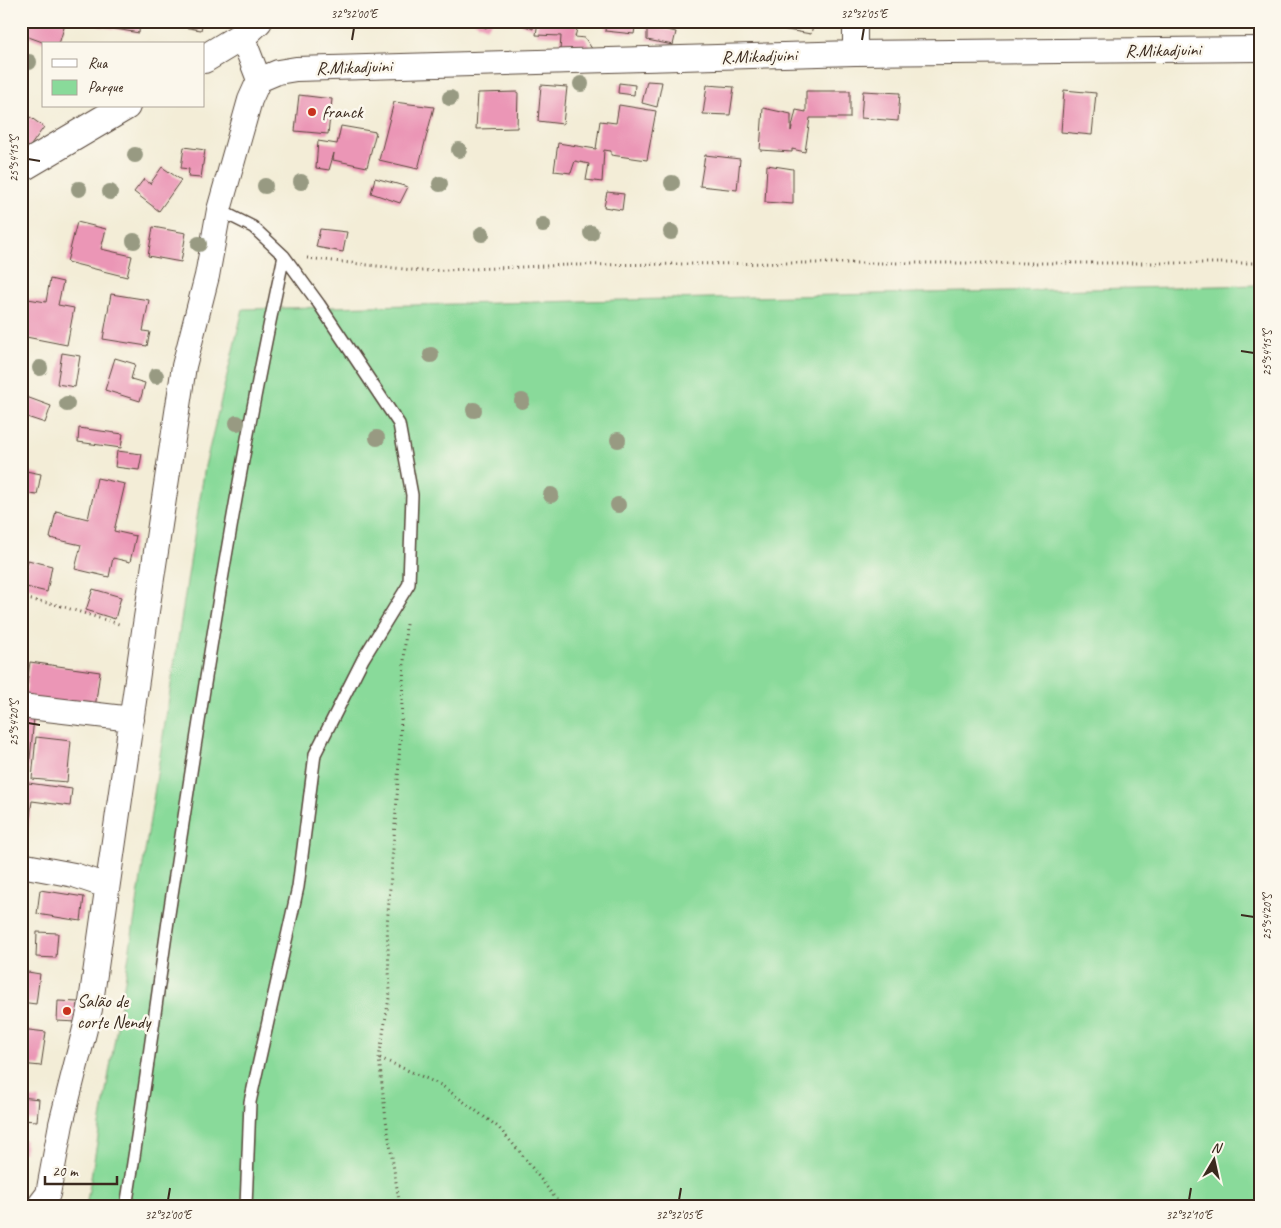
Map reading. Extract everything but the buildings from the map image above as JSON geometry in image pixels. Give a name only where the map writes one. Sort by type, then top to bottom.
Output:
[{"type":"street","points":[[855,53],[856,21]]},
{"type":"street","points":[[38,1207],[48,1194],[61,1124],[90,1009],[184,366],[207,276],[219,210],[250,100],[259,80],[250,29],[205,58]]},
{"type":"street","name":"R.Mikadjuini","points":[[259,80],[278,72],[296,69],[855,53],[1260,50]]},
{"type":"street","points":[[21,168],[123,108]]},
{"type":"street","points":[[21,706],[132,719]]},
{"type":"street","points":[[21,864],[74,875],[108,886]]},
{"type":"street","points":[[21,1194],[30,1207]]},
{"type":"lane","points":[[219,210],[253,227],[284,256],[319,304],[399,424],[412,495],[409,584],[363,659],[315,754],[298,887],[250,1102],[246,1207]]},
{"type":"lane","points":[[126,1207],[206,678],[233,514],[267,333],[284,256]]},
{"type":"path","points":[[284,256],[421,271],[580,265],[789,263],[1260,263]]},
{"type":"path","points":[[400,1207],[386,1120],[379,1058],[390,992],[387,926],[397,798],[409,584]]},
{"type":"path","points":[[21,598],[54,604],[144,631]]},
{"type":"path","points":[[379,1058],[441,1085],[498,1127],[520,1152],[562,1207]]},
{"type":"green space","points":[[1260,285],[1260,1207],[86,1207],[126,974],[205,466],[243,309]]},
{"type":"place","name":"franck","points":[[312,112]]},
{"type":"place","name":"Salão de corte Nendy","points":[[67,1011]]}]
